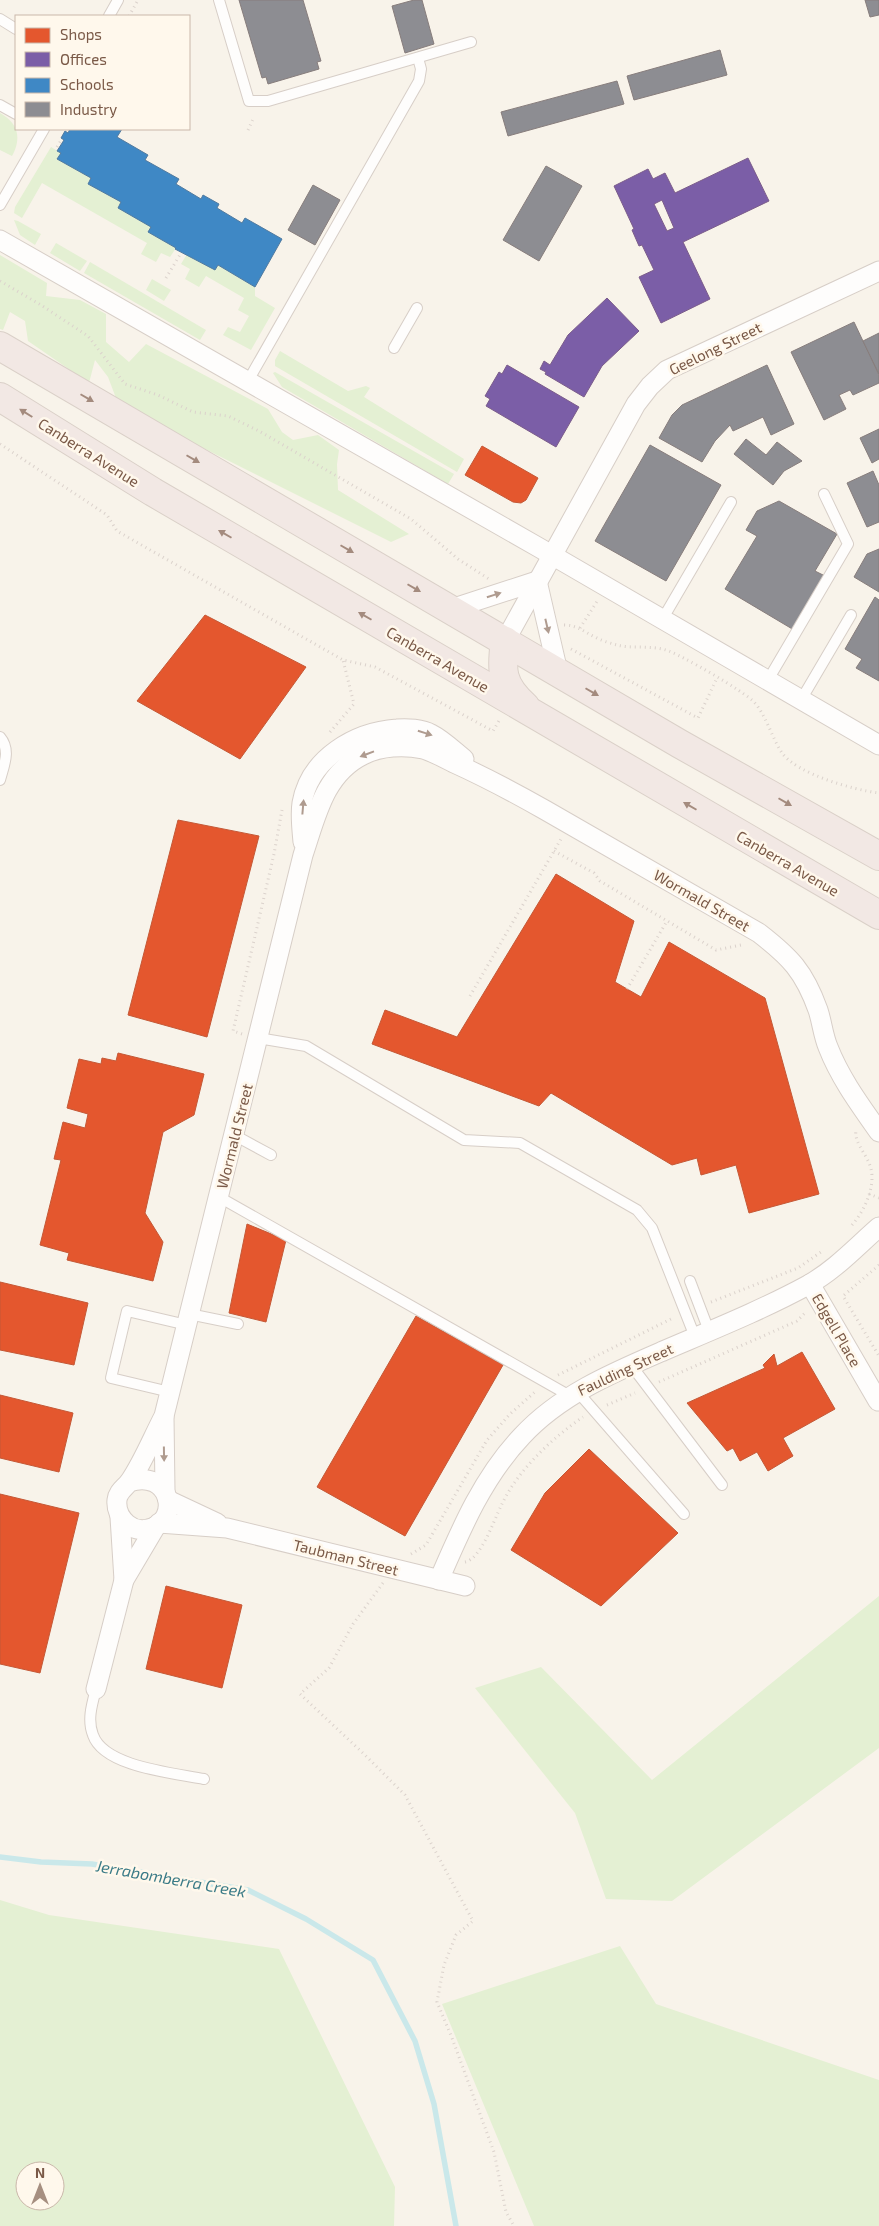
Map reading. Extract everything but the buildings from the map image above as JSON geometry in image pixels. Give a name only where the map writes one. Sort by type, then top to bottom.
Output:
[{"type":"highway","points":[[0,346],[680,744],[743,777],[879,856]]},
{"type":"highway","points":[[0,361],[27,363]]},
{"type":"highway","name":"Canberra Avenue","points":[[0,397],[153,492],[879,915]]},
{"type":"highway","points":[[437,658],[464,662],[485,657],[505,641]]},
{"type":"highway","points":[[505,641],[501,667],[507,685],[513,696],[536,716]]},
{"type":"street","points":[[0,240],[879,745]]},
{"type":"street","name":"Geelong Street","points":[[505,641],[636,404],[650,386],[667,370],[879,271]]},
{"type":"street","points":[[451,609],[537,581],[558,672]]},
{"type":"street","name":"Wormald Street","points":[[124,1580],[117,1499],[120,1491],[129,1482],[164,1416],[304,855],[326,790],[347,765],[364,754],[384,748],[406,747],[425,750],[495,782],[759,933],[786,954],[805,978],[818,1011],[827,1046],[843,1078],[879,1132]]},
{"type":"street","name":"Wormald Street","points":[[843,1078],[868,1106],[879,1109]]},
{"type":"street","name":"Faulding Street","points":[[438,1580],[481,1491],[499,1463],[546,1413],[574,1394],[631,1365],[810,1284],[836,1266],[879,1227]]},
{"type":"street","name":"Edgell Place","points":[[810,1284],[878,1401]]},
{"type":"street","name":"Wormald Street","points":[[96,1689],[124,1580],[157,1525],[165,1517],[168,1509],[164,1416]]},
{"type":"street","points":[[129,1482],[147,1478],[155,1482],[167,1495]]},
{"type":"street","name":"Taubman Street","points":[[167,1495],[227,1528]]},
{"type":"street","points":[[120,1517],[130,1527],[139,1530],[148,1530],[157,1525]]},
{"type":"street","name":"Taubman Street","points":[[157,1525],[227,1528],[465,1586]]},
{"type":"lane","points":[[109,15],[118,0]]},
{"type":"lane","points":[[219,0],[249,101],[268,101],[471,42]]},
{"type":"lane","points":[[0,19],[15,28]]},
{"type":"lane","points":[[248,381],[419,81],[421,70],[418,58]]},
{"type":"lane","points":[[0,105],[15,113]]},
{"type":"lane","points":[[0,205],[42,130]]},
{"type":"lane","points":[[394,348],[417,308]]},
{"type":"lane","points":[[768,680],[848,544],[824,494]]},
{"type":"lane","points":[[662,620],[731,502]]},
{"type":"lane","points":[[801,700],[851,615]]},
{"type":"lane","points":[[0,737],[5,743],[7,757],[0,776]]},
{"type":"lane","points":[[258,1038],[306,1046],[464,1140],[520,1143],[637,1210],[652,1228],[702,1334]]},
{"type":"lane","points":[[234,1135],[270,1155]]},
{"type":"lane","points":[[219,1197],[574,1394],[684,1514]]},
{"type":"lane","points":[[690,1281],[702,1334]]},
{"type":"lane","points":[[170,1392],[111,1378],[127,1311],[188,1320],[238,1324]]},
{"type":"lane","points":[[631,1365],[722,1485]]},
{"type":"lane","points":[[96,1689],[91,1709],[92,1734],[96,1744],[109,1755],[127,1763],[204,1779]]},
{"type":"path","points":[[130,15],[138,0]]},
{"type":"path","points":[[248,130],[254,117]]},
{"type":"path","points":[[57,148],[62,139]]},
{"type":"path","points":[[166,278],[181,253]]},
{"type":"path","points":[[0,282],[42,305],[88,336],[125,384],[158,395],[192,412],[228,416],[259,431],[411,520],[458,559],[494,582]]},
{"type":"path","points":[[0,444],[107,515],[117,531],[343,660],[375,667],[493,731],[510,701]]},
{"type":"path","points":[[580,628],[606,587]]},
{"type":"path","points":[[561,624],[573,625],[595,638],[619,646],[667,650],[717,678],[755,703],[783,754],[802,767],[840,786],[879,794]]},
{"type":"path","points":[[566,644],[571,649],[698,718],[717,678]]},
{"type":"path","points":[[470,996],[552,854]]},
{"type":"path","points":[[627,989],[667,921]]},
{"type":"path","points":[[869,1194],[879,1198]]},
{"type":"path","points":[[879,1265],[843,1296],[879,1356]]},
{"type":"path","points":[[395,1569],[374,1593],[353,1624],[329,1668],[300,1694],[405,1795],[473,1921],[456,1935],[444,1964],[437,2002],[494,2152],[506,2212],[514,2226]]},
{"type":"green space","points":[[0,113],[11,121],[14,126],[17,143],[12,156],[0,150]]},
{"type":"green space","points":[[51,147],[61,153],[57,159],[91,178],[88,184],[121,202],[118,208],[151,227],[176,248],[170,257],[161,253],[156,262],[141,254],[147,243],[42,183],[22,218],[14,213],[15,207]]},
{"type":"green space","points":[[14,220],[41,234],[35,245],[20,235]]},
{"type":"green space","points":[[56,243],[87,261],[80,271],[50,253]]},
{"type":"green space","points":[[187,254],[215,270],[218,265],[255,287],[255,296],[275,308],[251,350],[223,335],[228,327],[240,332],[249,316],[238,310],[244,298],[206,276],[199,287],[185,279],[190,269],[181,264]]},
{"type":"green space","points":[[0,255],[47,283],[46,296],[80,300],[106,314],[106,342],[129,362],[146,344],[268,409],[282,432],[293,440],[318,435],[339,450],[337,464],[338,490],[409,534],[391,542],[119,406],[108,377],[95,360],[89,383],[28,341],[25,321],[10,312],[3,330],[0,329]]},
{"type":"green space","points":[[90,262],[206,330],[200,340],[84,273]]},
{"type":"green space","points":[[152,279],[171,290],[164,301],[146,290]]},
{"type":"green space","points":[[280,351],[348,391],[366,386],[370,388],[364,397],[464,459],[457,472],[275,366],[275,360]]},
{"type":"green space","points":[[275,372],[454,474],[448,484],[282,387],[273,373]]},
{"type":"green space","points":[[879,1596],[879,1748],[672,1901],[606,1899],[575,1813],[475,1688],[541,1667],[652,1780]]},
{"type":"green space","points":[[0,1900],[49,1915],[279,1949],[395,2187],[394,2226],[0,2226]]},
{"type":"green space","points":[[620,1946],[656,2004],[879,2080],[879,2226],[534,2226],[442,2004]]},
{"type":"waterway","name":"Jerrabomberra Creek","points":[[0,1857],[41,1862],[92,1864],[248,1890],[306,1919],[373,1960],[415,2041],[434,2104],[456,2226]]}]
